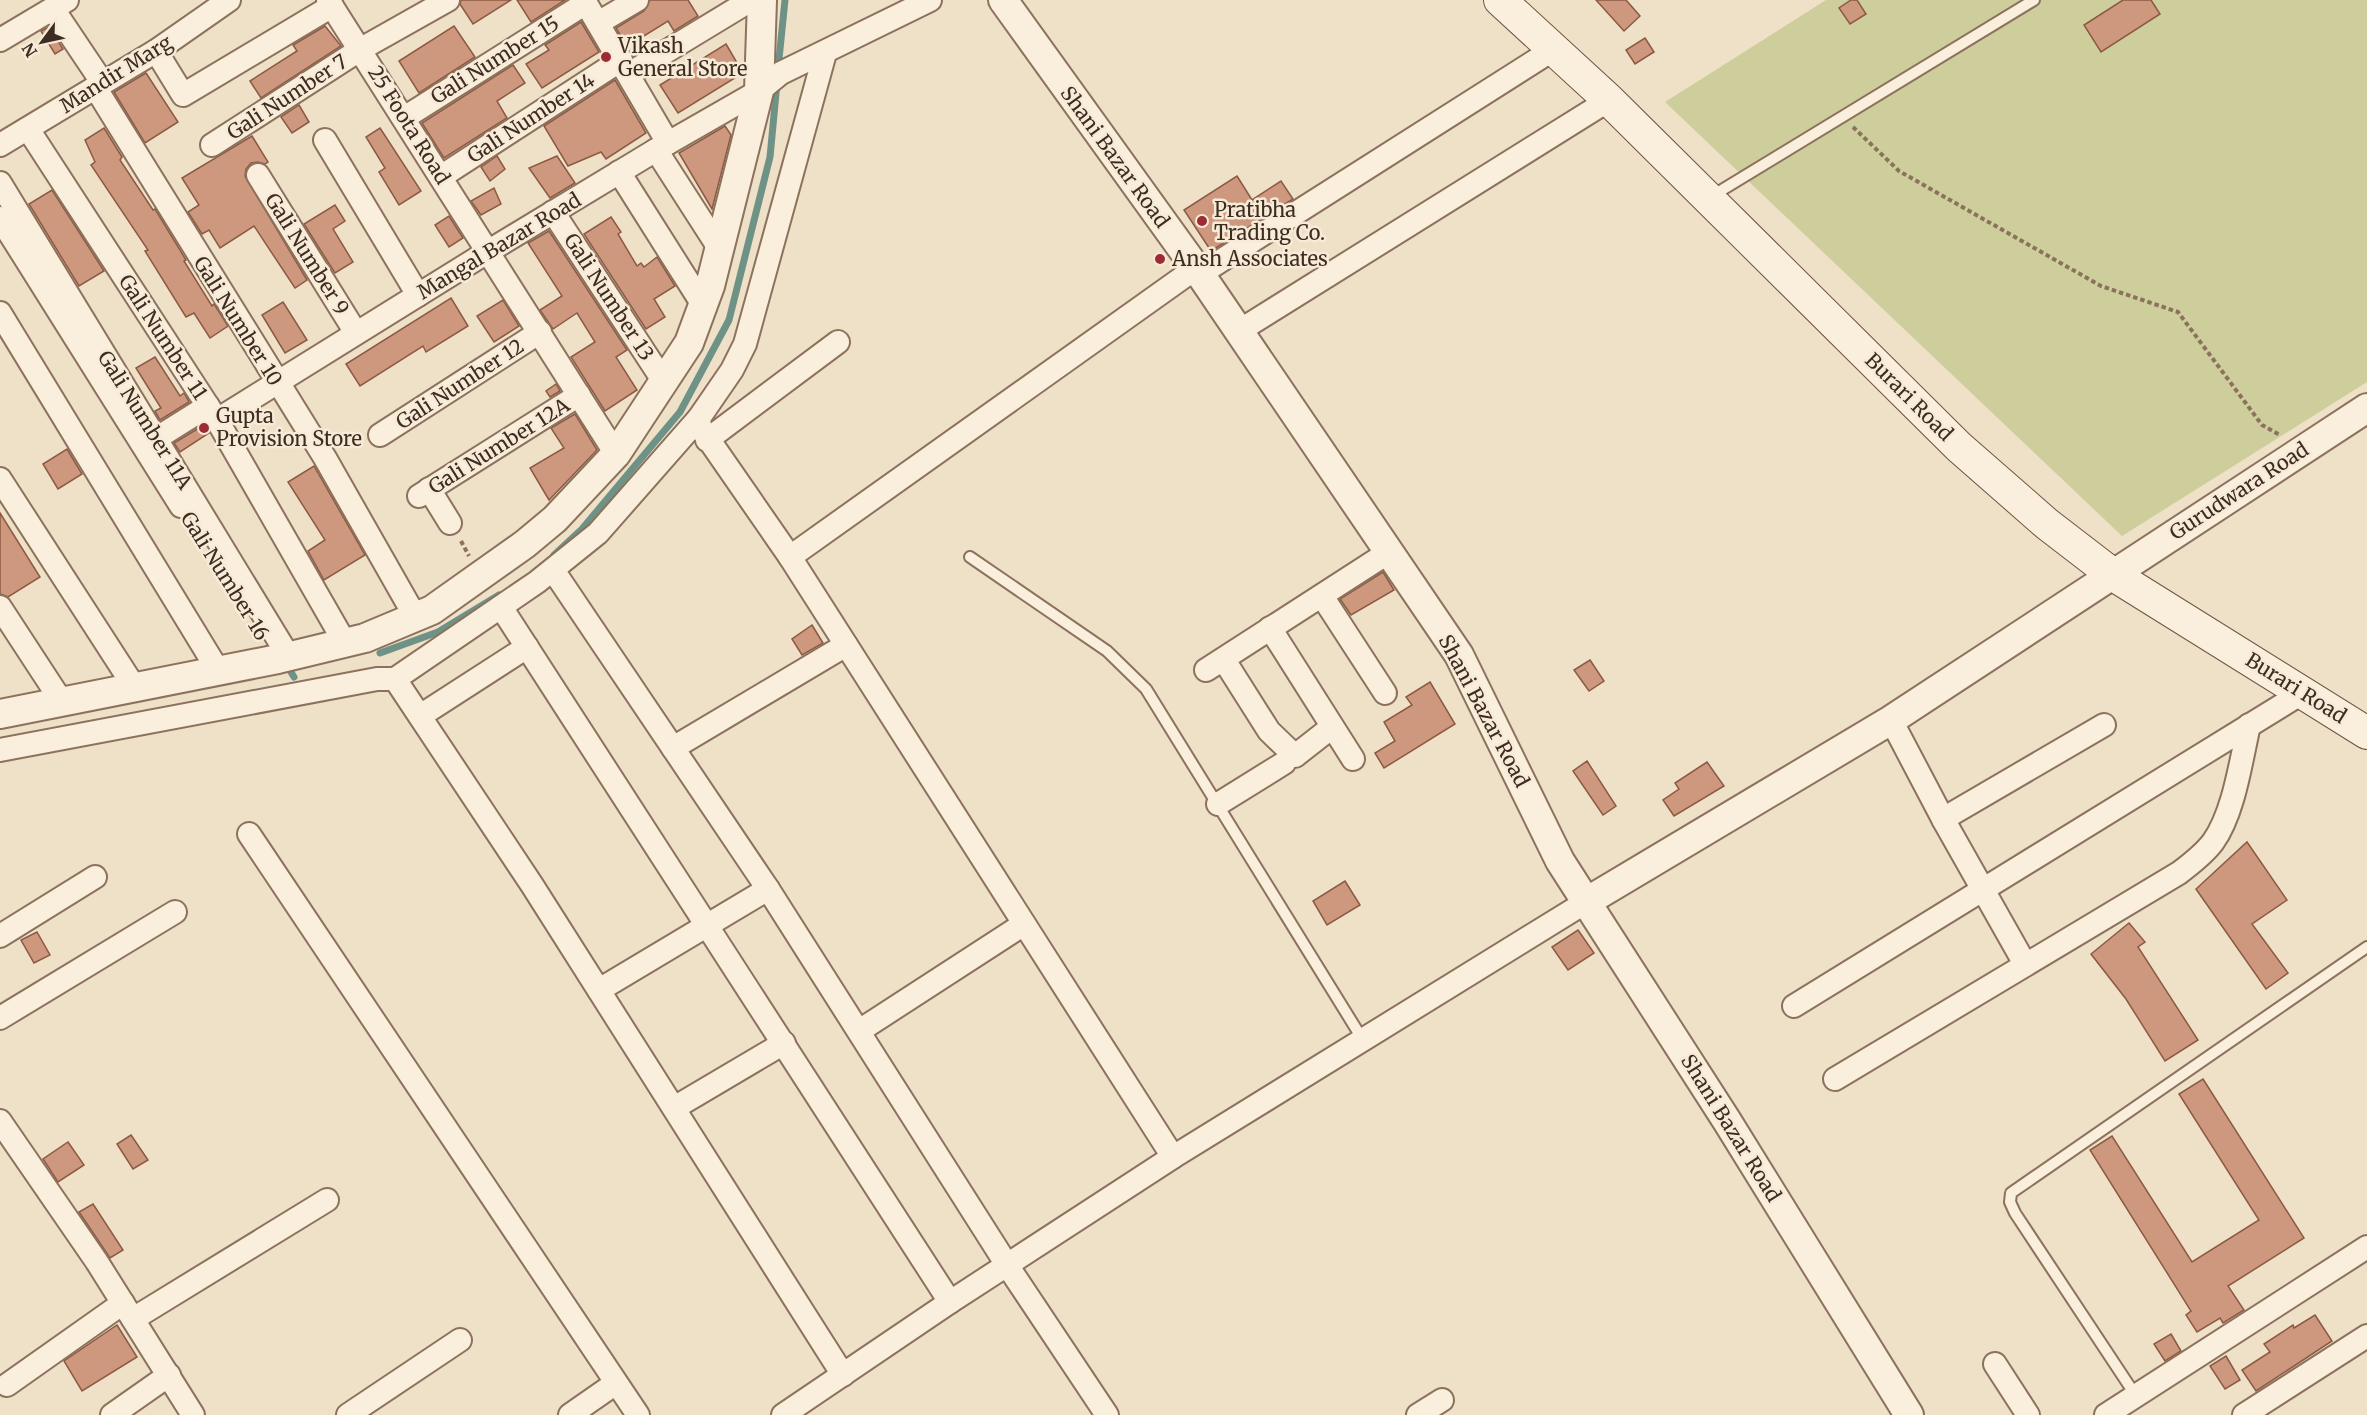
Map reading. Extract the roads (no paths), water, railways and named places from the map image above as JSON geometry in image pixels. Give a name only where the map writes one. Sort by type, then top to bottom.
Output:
[{"type":"main road","name":"Burari Road","points":[[1500,0],[1609,100],[1959,447],[2048,524],[2112,574],[2367,733]]},
{"type":"street","name":"Mandir Marg","points":[[0,145],[156,51],[229,0]]},
{"type":"street","name":"Gali Number 7","points":[[212,145],[361,49],[448,0]]},
{"type":"street","points":[[598,23],[638,0]]},
{"type":"street","name":"Gali Number 14","points":[[442,176],[625,67],[751,0]]},
{"type":"street","points":[[0,714],[219,672],[365,638],[432,610],[482,577],[555,519],[616,454],[689,343],[703,305],[719,248],[759,91],[762,0]]},
{"type":"street","name":"Mangal Bazar Road","points":[[158,438],[276,383],[662,146],[759,91],[781,73],[930,0]]},
{"type":"street","name":"Shani Bazar Road","points":[[1002,0],[1198,271],[1459,655],[1560,861],[1727,1121],[1909,1415]]},
{"type":"street","points":[[585,2],[625,67],[662,146],[719,248]]},
{"type":"street","name":"Gali Number 15","points":[[404,118],[585,2]]},
{"type":"street","points":[[156,51],[183,95],[330,3]]},
{"type":"street","name":"25 Foota Road","points":[[330,3],[442,176],[616,454]]},
{"type":"street","points":[[0,40],[60,4]]},
{"type":"street","name":"Gali Number 10","points":[[60,4],[99,85],[276,383],[325,458],[416,618]]},
{"type":"street","points":[[790,557],[1198,271],[1554,49]]},
{"type":"street","points":[[0,750],[377,679],[395,679],[553,570],[598,533],[699,418],[732,370],[745,344],[816,57]]},
{"type":"street","points":[[1239,331],[1609,100]]},
{"type":"street","name":"Gali Number 11","points":[[28,129],[213,413],[345,643]]},
{"type":"street","points":[[325,140],[418,295]]},
{"type":"street","points":[[620,172],[703,305]]},
{"type":"street","name":"Gali Number 9","points":[[258,175],[356,333]]},
{"type":"street","name":"Gali Number 11A","points":[[0,183],[158,438],[283,658]]},
{"type":"street","name":"Gali Number 13","points":[[553,212],[664,382]]},
{"type":"street","name":"Gali Number 16","points":[[0,218],[283,658]]},
{"type":"street","points":[[0,314],[219,672]]},
{"type":"street","name":"Gali Number 12","points":[[380,435],[540,332]]},
{"type":"street","points":[[707,440],[838,342]]},
{"type":"street","name":"Gali Number 12A","points":[[450,523],[424,493],[579,395]]},
{"type":"street","name":"Gurudwara Road","points":[[1586,902],[1891,720],[2367,408]]},
{"type":"street","points":[[699,418],[700,427],[707,440],[790,557],[1173,1157]]},
{"type":"street","points":[[0,478],[135,688]]},
{"type":"street","points":[[1332,727],[1295,756],[1269,731],[1215,665],[1389,552]]},
{"type":"street","points":[[553,570],[768,889],[1007,1265],[1107,1415]]},
{"type":"street","points":[[1322,596],[1385,693]]},
{"type":"street","points":[[0,607],[62,702]]},
{"type":"street","points":[[501,607],[950,1302]]},
{"type":"street","points":[[1270,628],[1353,759]]},
{"type":"street","points":[[673,748],[846,645]]},
{"type":"street","points":[[420,716],[526,647]]},
{"type":"street","points":[[395,679],[599,990],[843,1375]]},
{"type":"street","points":[[1794,1006],[2302,693]]},
{"type":"street","points":[[1891,720],[1943,819],[2025,964]]},
{"type":"street","points":[[1943,819],[2104,725]]},
{"type":"street","points":[[1835,1079],[2179,873],[2200,856],[2214,841],[2221,828],[2249,725]]},
{"type":"street","points":[[1218,804],[1284,763]]},
{"type":"street","points":[[249,834],[638,1415]]},
{"type":"street","points":[[0,936],[95,877]]},
{"type":"street","points":[[599,990],[768,889]]},
{"type":"street","points":[[783,1415],[950,1302],[1173,1157],[1586,902]]},
{"type":"street","points":[[0,1018],[175,912]]},
{"type":"street","points":[[858,1031],[1024,924]]},
{"type":"street","points":[[674,1108],[783,1043]]},
{"type":"street","points":[[0,1122],[128,1311],[193,1415]]},
{"type":"street","points":[[8,1385],[128,1311],[327,1200]]},
{"type":"street","points":[[2106,1415],[2367,1247]]},
{"type":"street","points":[[2244,1415],[2367,1336]]},
{"type":"street","points":[[348,1415],[460,1340]]},
{"type":"street","points":[[1995,1364],[2028,1415]]},
{"type":"street","points":[[112,1415],[169,1375]]},
{"type":"street","points":[[570,1415],[616,1383]]},
{"type":"street","points":[[1418,1415],[1442,1400]]},
{"type":"lane","points":[[1709,198],[2034,0]]},
{"type":"lane","points":[[970,557],[1107,651],[1146,689],[1363,1040]]},
{"type":"lane","points":[[2136,1396],[2015,1212],[2010,1202],[2011,1193],[2367,947]]},
{"type":"waterway","points":[[778,69],[785,0]]},
{"type":"waterway","points":[[554,555],[582,529],[680,412],[729,320],[770,157],[777,83]]},
{"type":"waterway","points":[[380,653],[438,632],[499,595]]},
{"type":"waterway","points":[[286,664],[294,677]]},
{"type":"place","name":"Vikash General Store","points":[[606,57]]},
{"type":"place","name":"Pratibha Trading Co.","points":[[1202,221]]},
{"type":"place","name":"Ansh Associates","points":[[1160,259]]},
{"type":"place","name":"Gupta Provision Store","points":[[204,428]]}]
